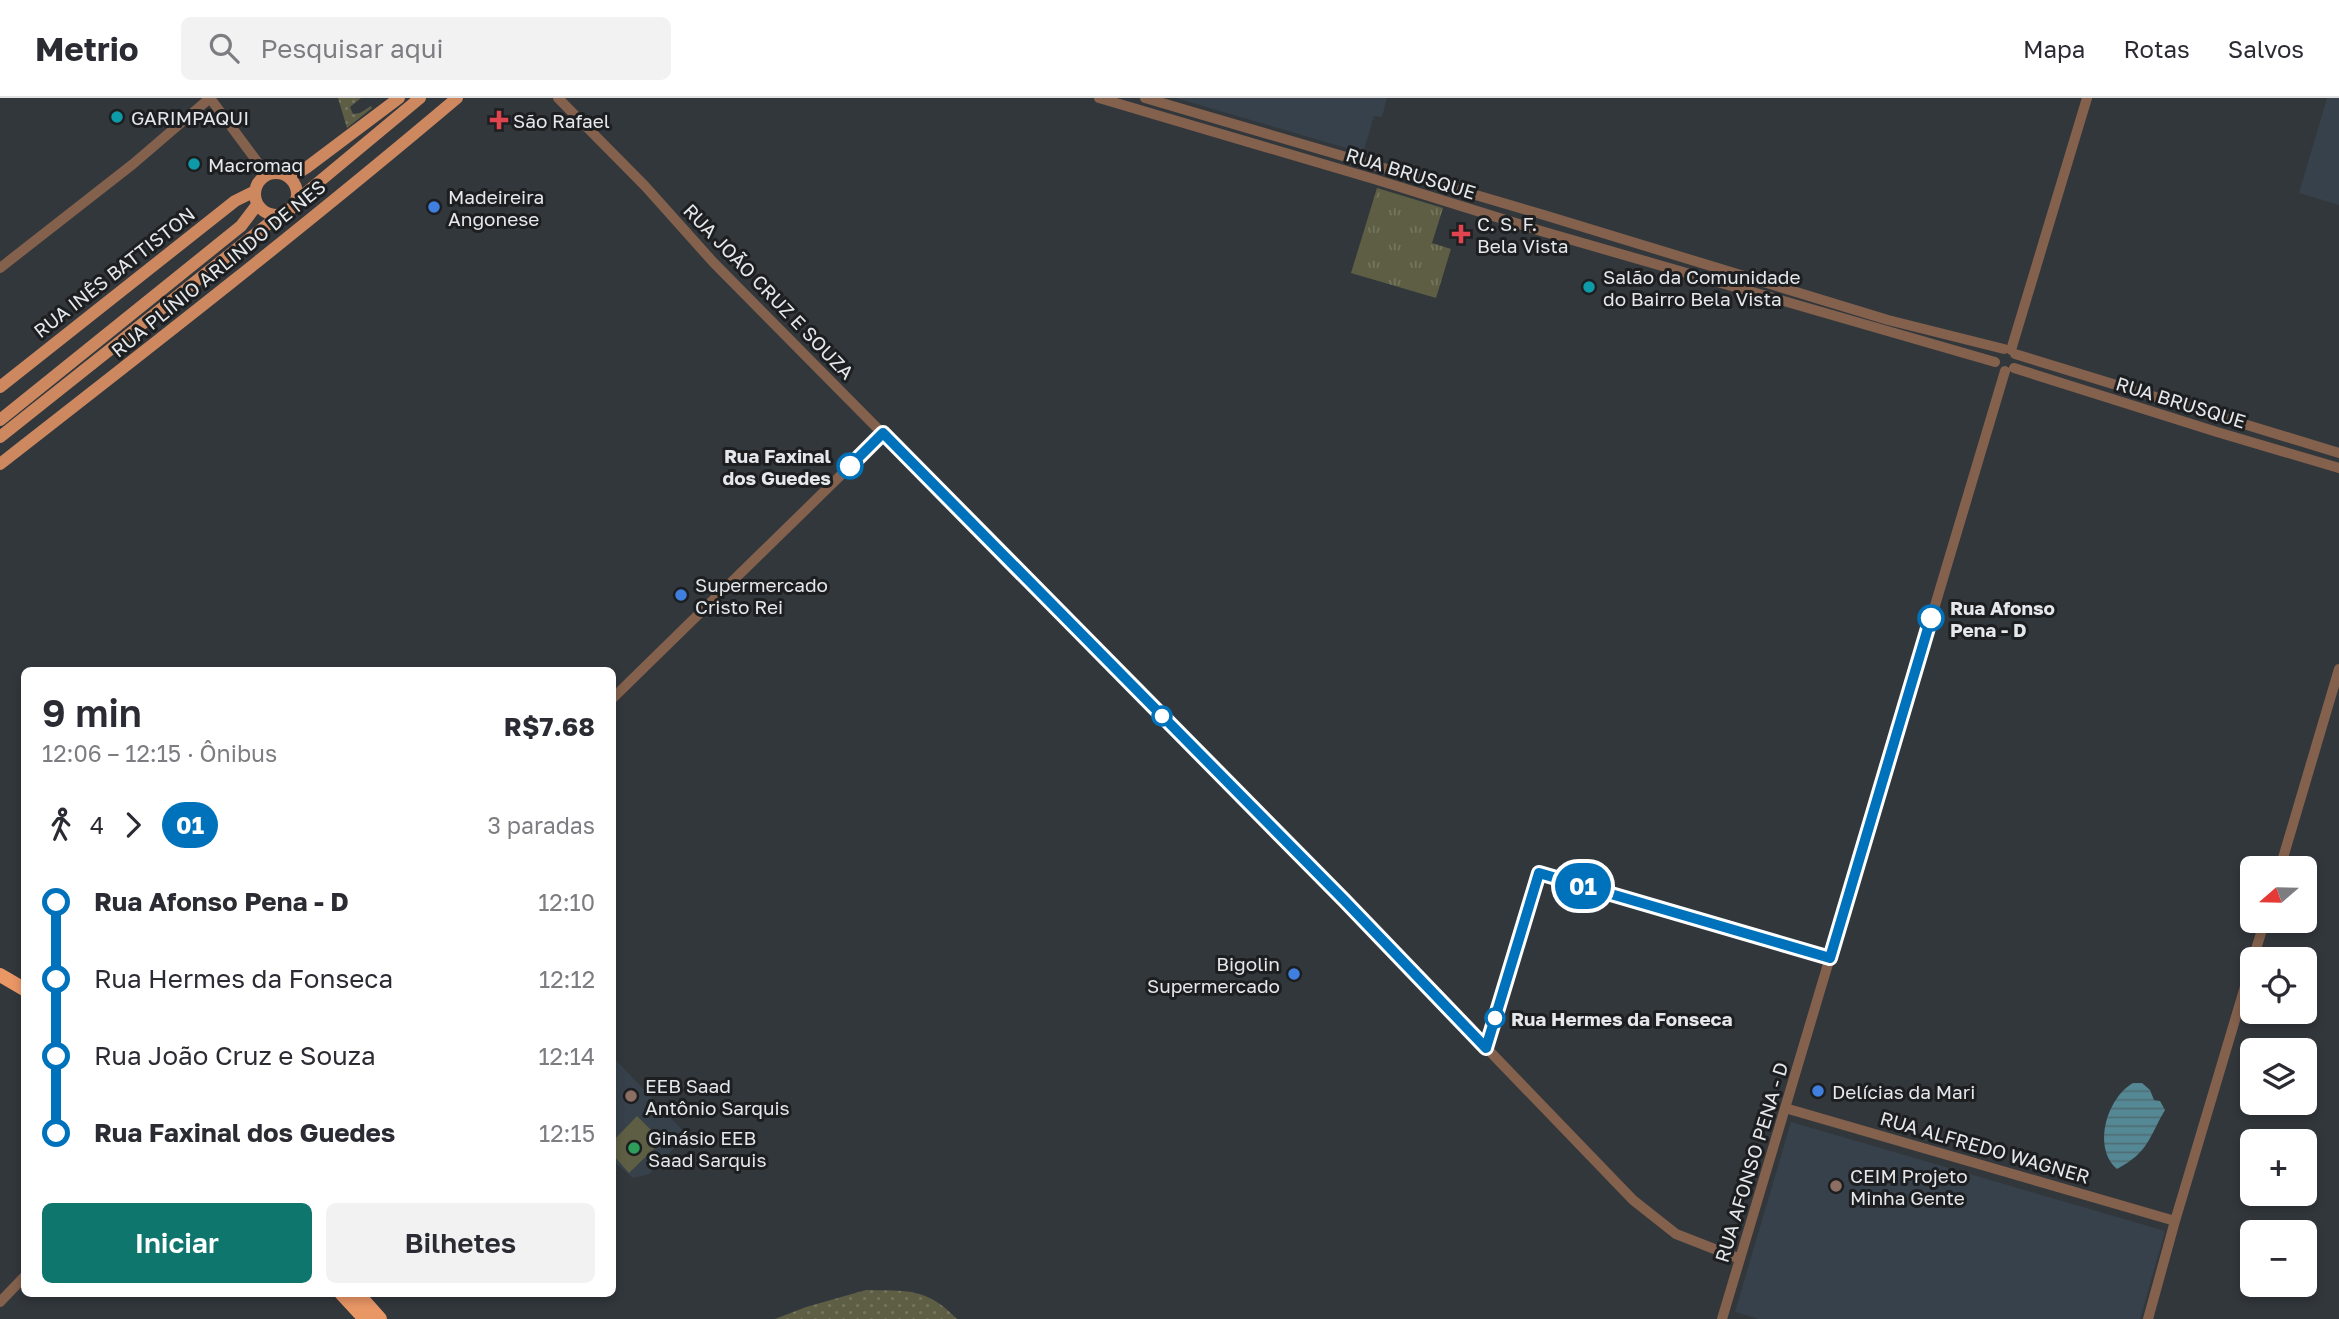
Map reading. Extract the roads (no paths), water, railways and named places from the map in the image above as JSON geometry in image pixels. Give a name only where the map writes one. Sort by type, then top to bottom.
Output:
[{"type":"highway","points":[[0,975],[21,987]]},
{"type":"highway","points":[[0,986],[21,998]]},
{"type":"highway","points":[[345,1297],[365,1319]]},
{"type":"highway","points":[[361,1297],[380,1319]]},
{"type":"main road","points":[[290,178],[399,98]]},
{"type":"main road","points":[[0,437],[278,216],[289,211],[296,201],[420,98]]},
{"type":"main road","name":"RUA PLÍNIO ARLINDO DE NES","points":[[0,464],[200,309],[457,98]]},
{"type":"main road","points":[[278,216],[266,213],[257,205],[255,191],[261,179],[278,173],[290,178],[297,188],[296,201]]},
{"type":"main road","name":"RUA INÊS BATTISTON","points":[[0,387],[235,201],[255,191]]},
{"type":"main road","points":[[0,420],[241,226],[257,205]]},
{"type":"main road","points":[[0,444],[15,424]]},
{"type":"street","points":[[0,268],[133,164],[210,98],[267,175]]},
{"type":"street","name":"RUA JOÃO CRUZ E SOUZA","points":[[558,98],[645,186],[713,262],[1344,900],[1633,1200],[1676,1234],[1740,1259]]},
{"type":"street","name":"RUA BRUSQUE","points":[[1099,98],[1541,231],[1995,362]]},
{"type":"street","name":"RUA BRUSQUE","points":[[1145,98],[1545,215],[1888,320],[2010,351],[2339,453]]},
{"type":"street","points":[[2010,351],[2087,98]]},
{"type":"street","points":[[2010,351],[2017,361],[2010,369],[1999,369],[1995,362],[1998,352],[2010,351]]},
{"type":"street","name":"RUA BRUSQUE","points":[[2010,369],[2339,468]]},
{"type":"street","name":"RUA AFONSO PENA - D","points":[[1722,1319],[2010,369]]},
{"type":"street","points":[[616,695],[883,433]]},
{"type":"street","points":[[2284,856],[2339,669]]},
{"type":"street","points":[[2148,1319],[2240,1004]]},
{"type":"street","name":"RUA ALFREDO WAGNER","points":[[1785,1108],[2175,1221]]},
{"type":"street","points":[[0,1302],[21,1280]]},
{"type":"water","points":[[2133,1083],[2142,1083],[2165,1110],[2142,1150],[2117,1169],[2109,1160],[2105,1148],[2106,1123],[2116,1100]]},
{"type":"place","name":"GARIMPAQUI","points":[[117,117]]},
{"type":"place","name":"São Rafael","points":[[499,120]]},
{"type":"place","name":"Macromaq","points":[[194,164]]},
{"type":"place","name":"Madeireira Angonese","points":[[434,207]]},
{"type":"place","name":"C. S. F. Bela Vista","points":[[1461,234]]},
{"type":"place","name":"Salão da Comunidade do Bairro Bela Vista","points":[[1589,287]]},
{"type":"place","name":"Rua Faxinal dos Guedes","points":[[850,466]]},
{"type":"place","name":"Supermercado Cristo Rei","points":[[681,595]]},
{"type":"place","name":"Rua Afonso Pena - D","points":[[1931,618]]},
{"type":"place","name":"Bigolin Supermercado","points":[[1294,974]]},
{"type":"place","name":"Rua Hermes da Fonseca","points":[[1495,1018]]},
{"type":"place","name":"Delícias da Mari","points":[[1818,1091]]},
{"type":"place","name":"EEB Saad Antônio Sarquis","points":[[631,1096]]},
{"type":"place","name":"Ginásio EEB Saad Sarquis","points":[[634,1148]]},
{"type":"place","name":"CEIM Projeto Minha Gente","points":[[1836,1186]]}]
